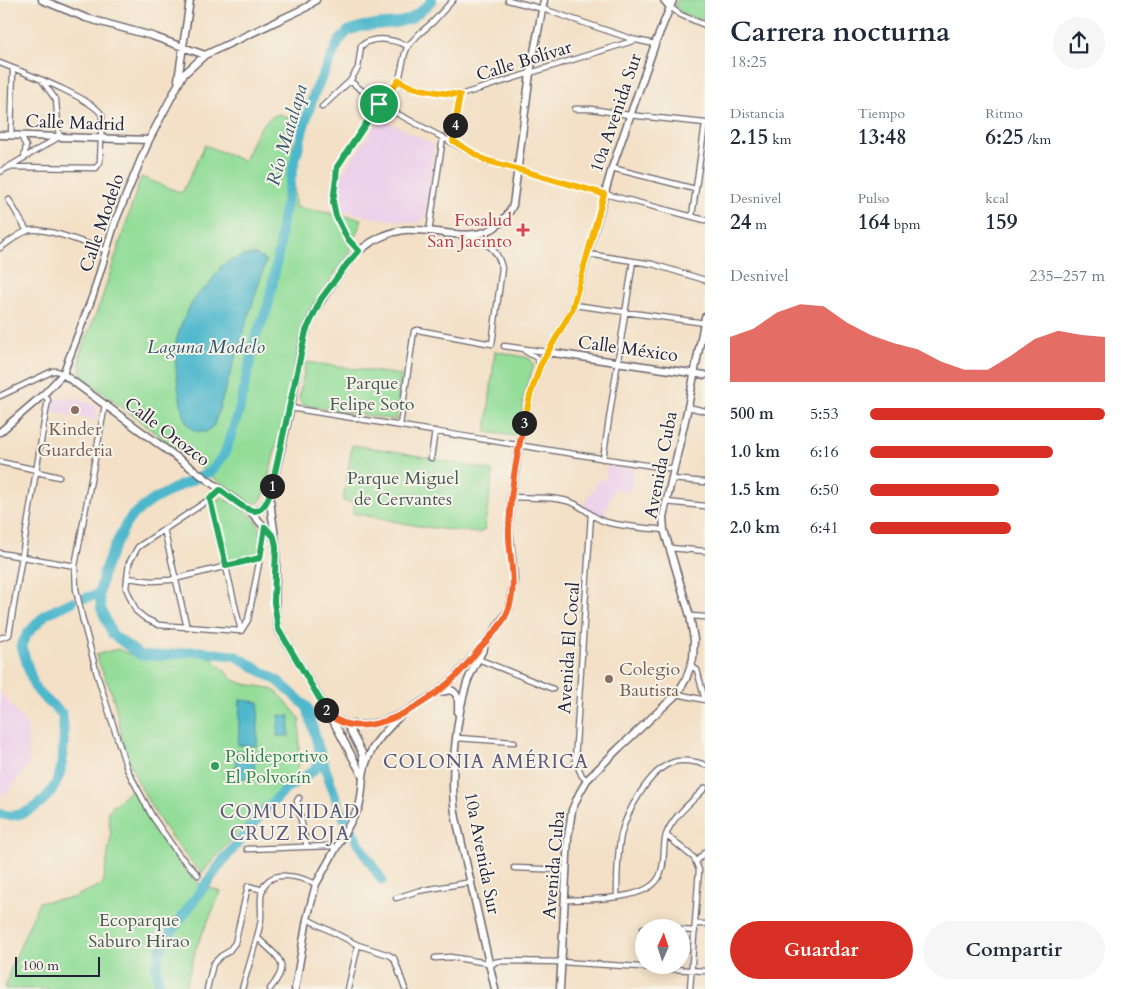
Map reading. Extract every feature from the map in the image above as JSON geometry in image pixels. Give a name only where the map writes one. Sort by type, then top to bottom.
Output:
[{"type":"main road","points":[[42,0],[86,18],[152,36],[205,55]]},
{"type":"main road","name":"Calle Modelo","points":[[177,84],[190,0]]},
{"type":"main road","name":"Calle Modelo","points":[[63,374],[83,324],[115,222],[150,140],[177,84],[190,68],[205,55],[307,7],[316,0]]},
{"type":"main road","points":[[250,511],[257,511],[265,506],[270,494],[306,331],[321,299],[347,264],[359,251],[377,238],[391,233],[406,230],[463,236],[484,232],[500,224],[508,216],[513,205],[530,73],[544,0]]},
{"type":"main road","points":[[664,0],[671,3]]},
{"type":"main road","name":"10a Avenida Sur","points":[[436,693],[460,672],[491,636],[509,609],[514,579],[509,530],[511,497],[519,446],[530,396],[540,366],[574,305],[604,194],[629,115],[671,3]]},
{"type":"main road","name":"Calle Madrid","points":[[0,135],[150,140]]},
{"type":"main road","name":"Avenida Cuba","points":[[560,989],[566,870],[572,810],[587,780],[677,694],[693,659],[694,640],[690,616],[664,530],[663,517],[705,321]]},
{"type":"main road","name":"Calle México","points":[[547,352],[705,375]]},
{"type":"main road","points":[[0,432],[44,394],[63,374]]},
{"type":"main road","name":"Calle Orozco","points":[[63,374],[250,511],[274,537]]},
{"type":"main road","points":[[270,494],[276,556],[274,608],[278,628],[331,717],[363,777]]},
{"type":"main road","name":"10a Avenida Sur","points":[[458,722],[466,686],[491,636]]},
{"type":"main road","name":"10a Avenida Sur","points":[[436,693],[448,689],[456,693],[458,699],[453,782],[454,807],[495,989]]},
{"type":"main road","points":[[295,989],[307,919],[316,884],[362,798],[365,766],[379,737],[404,713],[436,693]]},
{"type":"main road","points":[[331,717],[356,726],[374,724],[404,713]]},
{"type":"main road","points":[[337,729],[347,724]]},
{"type":"main road","points":[[347,724],[362,753],[365,766]]},
{"type":"street","points":[[359,251],[347,238],[336,216],[333,202],[337,167],[379,104],[399,80],[408,46],[453,0]]},
{"type":"street","points":[[508,0],[543,9],[636,40]]},
{"type":"street","points":[[671,3],[680,15],[705,25]]},
{"type":"street","points":[[322,107],[350,81],[358,68],[361,46],[367,41],[384,39],[408,46]]},
{"type":"street","name":"Calle Bolívar","points":[[399,80],[402,84],[422,89],[460,95],[636,40],[655,44]]},
{"type":"street","points":[[0,63],[40,79],[93,106],[102,115],[100,162],[96,168],[10,167]]},
{"type":"street","points":[[11,136],[13,69]]},
{"type":"street","points":[[0,172],[59,137],[56,100],[40,79]]},
{"type":"street","points":[[350,81],[379,104],[443,138],[453,141],[485,160],[705,220]]},
{"type":"street","points":[[453,141],[460,95]]},
{"type":"street","points":[[575,108],[591,108],[629,115],[705,124],[692,216]]},
{"type":"street","points":[[21,136],[26,146],[24,158]]},
{"type":"street","points":[[429,232],[443,138]]},
{"type":"street","points":[[612,168],[695,189]]},
{"type":"street","points":[[9,200],[27,230]]},
{"type":"street","points":[[0,248],[27,230],[36,229],[51,232],[107,251]]},
{"type":"street","points":[[400,425],[413,333],[418,330],[492,344],[502,268],[494,250],[478,239],[463,236]]},
{"type":"street","points":[[588,254],[633,261],[705,280]]},
{"type":"street","points":[[603,459],[633,261]]},
{"type":"street","points":[[574,305],[705,321]]},
{"type":"street","points":[[504,346],[547,352]]},
{"type":"street","points":[[522,349],[537,358],[540,366]]},
{"type":"street","points":[[0,396],[53,371],[63,374]]},
{"type":"street","points":[[0,638],[9,635],[48,400],[44,394]]},
{"type":"street","points":[[105,405],[75,566],[76,589],[97,674],[128,770],[152,816],[178,854],[198,875]]},
{"type":"street","points":[[688,407],[705,411]]},
{"type":"street","points":[[290,408],[519,446],[674,469]]},
{"type":"street","points":[[431,458],[435,431]]},
{"type":"street","points":[[0,462],[59,477]]},
{"type":"street","points":[[672,479],[705,482]]},
{"type":"street","points":[[220,490],[210,499],[138,547],[129,563],[126,588],[136,611],[146,619],[159,625],[241,632]]},
{"type":"street","points":[[511,497],[540,498],[572,503],[604,522],[630,527],[664,530]]},
{"type":"street","points":[[210,499],[241,632]]},
{"type":"street","points":[[666,502],[705,506]]},
{"type":"street","name":"Avenida El Cocal","points":[[587,780],[582,776],[575,760],[590,515]]},
{"type":"street","points":[[241,632],[248,620],[265,527]]},
{"type":"street","points":[[164,529],[187,628]]},
{"type":"street","points":[[670,548],[705,550]]},
{"type":"street","points":[[0,553],[75,566]]},
{"type":"street","points":[[127,578],[152,581],[176,578],[260,558]]},
{"type":"street","points":[[690,616],[705,617]]},
{"type":"street","points":[[478,659],[553,689]]},
{"type":"street","points":[[677,694],[705,700],[697,670],[690,666]]},
{"type":"street","points":[[457,738],[514,742]]},
{"type":"street","points":[[618,897],[618,853],[622,832],[630,812],[642,792],[656,774],[670,763],[683,761],[705,765]]},
{"type":"street","points":[[565,900],[618,897],[646,889],[656,881],[661,871],[666,835],[676,819],[705,788]]},
{"type":"street","points":[[299,798],[297,801],[307,847]]},
{"type":"street","points":[[666,835],[697,861],[699,870],[690,989]]},
{"type":"street","points":[[247,849],[335,847]]},
{"type":"street","points":[[697,861],[705,852]]},
{"type":"street","points":[[514,868],[566,870]]},
{"type":"street","points":[[242,989],[261,921],[262,890],[270,881],[282,875],[296,876],[316,884]]},
{"type":"street","points":[[396,898],[425,890],[472,882]]},
{"type":"street","points":[[207,989],[213,964],[228,952],[235,943],[248,886],[262,890]]},
{"type":"street","points":[[307,919],[358,945],[394,958],[405,989]]},
{"type":"street","points":[[696,924],[705,924]]},
{"type":"street","points":[[690,931],[695,931]]},
{"type":"street","points":[[257,938],[279,958],[281,964],[281,972],[270,989]]},
{"type":"street","points":[[348,989],[358,945]]},
{"type":"street","points":[[435,958],[450,957],[489,965],[500,961],[561,962],[705,971]]},
{"type":"shaded area","points":[[381,118],[434,145],[425,218],[419,223],[378,218],[339,210],[338,183],[342,174]]},
{"type":"shaded area","name":"Kinder Guarderia","points":[[56,398],[79,399],[97,407],[97,420],[52,412]]},
{"type":"shaded area","points":[[607,465],[634,467],[631,493],[614,489],[603,518],[583,507],[599,479],[605,481]]},
{"type":"shaded area","points":[[0,692],[27,725],[29,765],[5,795],[0,793]]},
{"type":"green space","points":[[677,0],[705,0],[705,20],[684,14],[677,9],[675,6]]},
{"type":"green space","points":[[280,114],[292,120],[295,207],[362,219],[347,257],[314,303],[302,330],[290,392],[263,498],[259,502],[249,505],[81,376],[80,353],[101,301],[141,177],[182,193],[205,145],[244,161],[261,126],[266,121]]},
{"type":"green space","points":[[495,351],[529,358],[534,364],[524,397],[517,434],[513,436],[486,432]]},
{"type":"green space","name":"Parque Felipe Soto","points":[[306,362],[401,375],[396,420],[302,405],[299,398]]},
{"type":"green space","name":"Parque Miguel de Cervantes","points":[[352,445],[490,470],[493,474],[484,530],[479,533],[424,527],[353,513],[355,503],[343,501]]},
{"type":"green space","points":[[221,497],[250,515],[259,525],[261,534],[257,555],[228,561],[215,501]]},
{"type":"green space","name":"Polideportivo El Polvorín","points":[[117,649],[137,657],[167,658],[195,654],[210,656],[234,680],[244,684],[270,688],[278,693],[300,719],[298,775],[237,833],[202,873],[159,820],[128,758],[112,694],[96,655]]},
{"type":"green space","name":"Ecoparque Saburo Hirao","points":[[132,789],[178,862],[198,883],[221,892],[196,948],[185,989],[5,989],[10,970],[39,902],[72,898],[103,884],[111,836],[108,811]]},
{"type":"water","name":"Laguna Modelo","points":[[246,255],[257,255],[266,261],[214,425],[206,432],[197,431],[189,426],[180,399],[175,350],[177,337],[193,301],[209,285],[219,272],[220,267],[231,260]]},
{"type":"water","points":[[240,700],[259,702],[257,746],[238,745]]},
{"type":"water","points":[[279,715],[290,716],[289,736],[277,736]]},
{"type":"water","points":[[236,750],[255,751],[254,779],[235,778]]},
{"type":"waterway","name":"Río Matalapa","points":[[346,821],[340,810],[320,753],[307,707],[278,681],[236,656],[196,651],[160,656],[140,655],[112,634],[101,608],[99,594],[104,571],[111,554],[126,524],[133,515],[153,500],[211,472],[225,453],[239,411],[256,336],[268,307],[280,245],[281,227],[303,129],[314,94],[339,41],[348,31],[363,26],[396,23],[410,19],[432,0]]},
{"type":"waterway","points":[[85,598],[99,594]]},
{"type":"waterway","points":[[0,814],[19,814],[36,806],[50,793],[59,776],[64,745],[62,714],[34,686],[21,645],[28,633],[46,614],[72,602]]},
{"type":"waterway","points":[[161,989],[156,967],[159,954],[169,935],[222,862],[263,812],[286,789],[314,770],[318,765],[320,753]]},
{"type":"waterway","points":[[352,831],[382,880]]},
{"type":"place","name":"Fosalud San Jacinto","points":[[523,230]]},
{"type":"place","name":"Kinder Guarderia","points":[[75,410]]},
{"type":"place","name":"Colegio Bautista","points":[[609,679]]},
{"type":"place","name":"Polideportivo El Polvorín","points":[[215,766]]},
{"type":"district","name":"COLONIA AMÉRICA","points":[[486,762]]},
{"type":"district","name":"COMUNIDAD CRUZ ROJA","points":[[290,823]]},
{"type":"route","points":[[399,80],[402,84],[422,89],[460,95],[453,141],[485,160],[604,194],[572,310],[540,366],[530,396],[519,446],[511,497],[509,530],[514,579],[509,609],[491,636],[460,672],[436,693],[404,713],[382,722],[356,726],[331,717],[286,645],[278,628],[274,612],[276,547],[274,537],[265,527],[260,558],[226,566],[210,499],[220,490],[250,511],[257,511],[265,506],[270,494],[306,331],[321,299],[359,251],[347,238],[336,216],[333,202],[337,167],[379,104],[399,80]]}]
